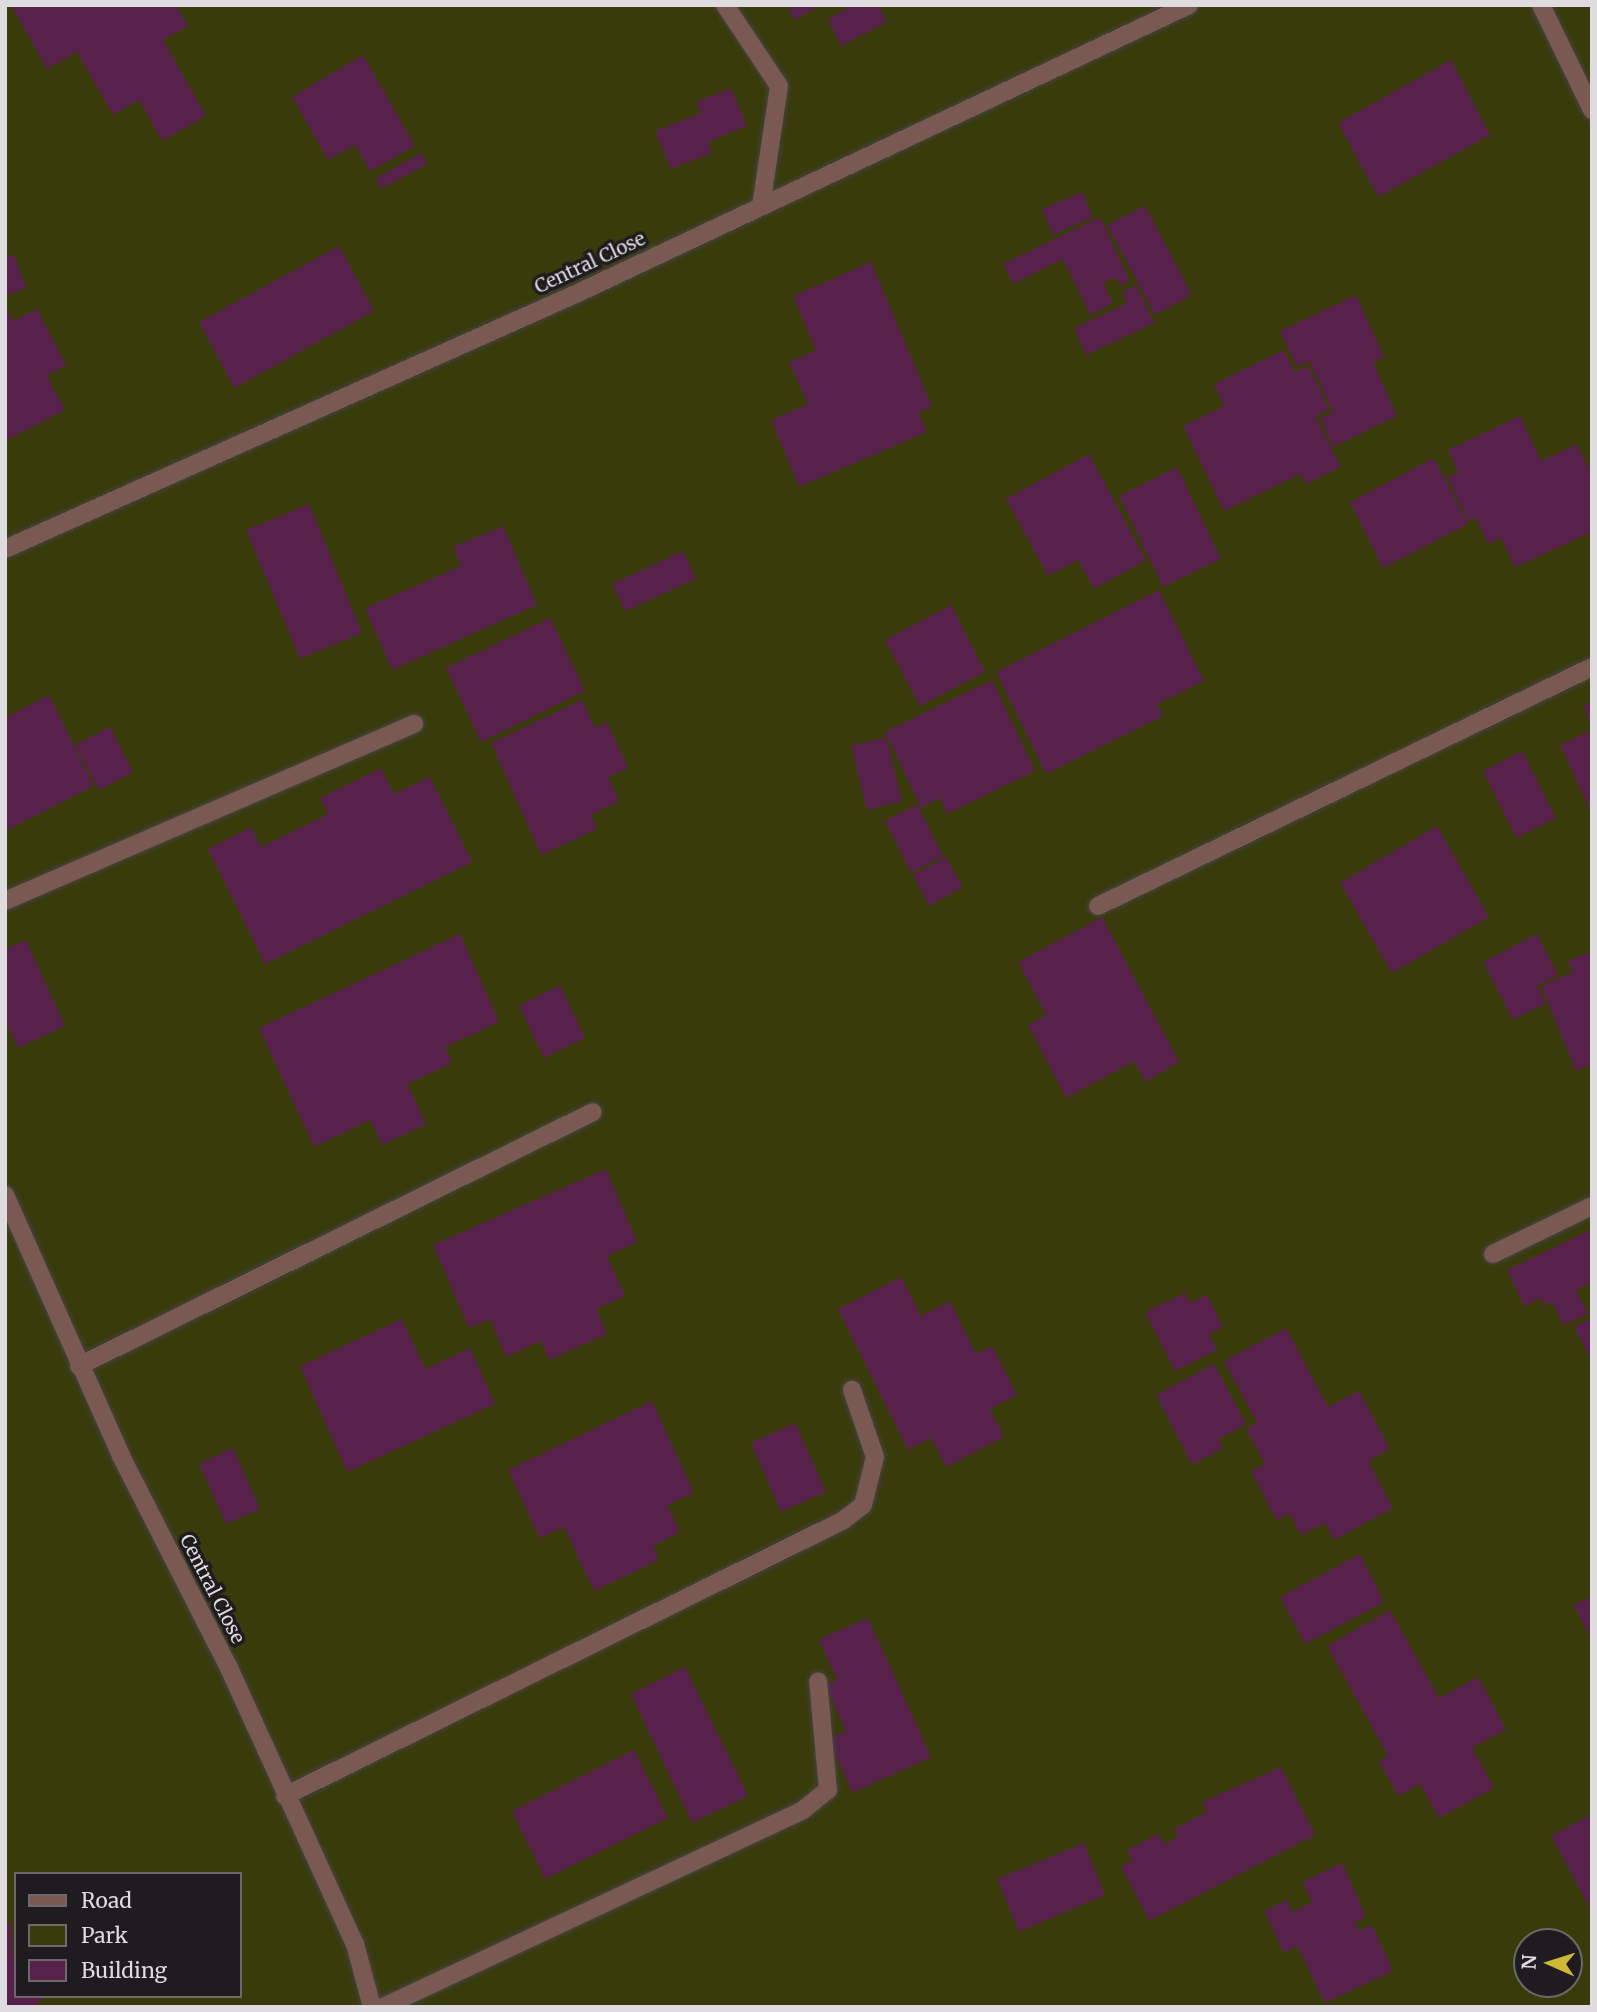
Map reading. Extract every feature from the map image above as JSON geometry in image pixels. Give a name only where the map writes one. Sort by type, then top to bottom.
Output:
[{"type":"street","points":[[725,5],[779,86],[761,206]]},
{"type":"street","name":"Central Close","points":[[5,549],[761,206],[1189,5]]},
{"type":"street","points":[[1541,5],[1592,110]]},
{"type":"street","points":[[1098,906],[1592,667]]},
{"type":"street","points":[[5,901],[414,724]]},
{"type":"street","points":[[79,1366],[593,1112]]},
{"type":"street","name":"Central Close","points":[[5,1195],[79,1366],[355,1944],[372,2007]]},
{"type":"street","points":[[1493,1254],[1592,1206]]},
{"type":"street","points":[[285,1796],[842,1521],[863,1505],[875,1457],[852,1390]]},
{"type":"street","points":[[383,2007],[803,1810],[828,1790],[818,1681]]},
{"type":"green space","points":[[5,5],[1592,5],[1592,2007],[5,2007]]},
{"type":"building","points":[[11,5],[176,5],[188,26],[163,40],[206,116],[162,141],[139,100],[113,115],[77,52],[47,69]]},
{"type":"building","points":[[787,5],[822,5],[794,20]]},
{"type":"building","points":[[852,5],[878,5],[887,22],[841,46],[828,20]]},
{"type":"building","points":[[363,55],[415,146],[370,171],[355,145],[328,160],[292,97]]},
{"type":"building","points":[[1451,60],[1490,135],[1378,197],[1338,123]]},
{"type":"building","points":[[731,88],[747,126],[708,142],[712,153],[671,169],[655,131],[701,113],[696,102]]},
{"type":"building","points":[[421,153],[427,164],[381,189],[376,178]]},
{"type":"building","points":[[1082,192],[1093,217],[1053,235],[1042,209]]},
{"type":"building","points":[[1145,206],[1192,295],[1155,315],[1107,225]]},
{"type":"building","points":[[1100,217],[1130,281],[1120,286],[1116,277],[1103,283],[1113,303],[1090,315],[1063,259],[1013,284],[1003,264]]},
{"type":"building","points":[[339,246],[374,311],[234,388],[199,322]]},
{"type":"building","points":[[14,255],[26,288],[5,296],[5,258]]},
{"type":"building","points":[[871,262],[932,407],[918,412],[927,432],[799,487],[771,420],[808,404],[789,362],[816,350],[793,296]]},
{"type":"building","points":[[1136,285],[1154,323],[1086,355],[1074,328],[1127,303],[1122,292]]},
{"type":"building","points":[[1356,295],[1384,357],[1373,362],[1397,416],[1333,447],[1320,418],[1333,412],[1309,361],[1297,367],[1280,331]]},
{"type":"building","points":[[5,305],[13,321],[37,309],[66,365],[47,376],[65,410],[5,441]]},
{"type":"building","points":[[1284,350],[1294,372],[1308,366],[1329,409],[1315,416],[1341,467],[1306,484],[1300,474],[1224,511],[1183,426],[1224,406],[1214,384]]},
{"type":"building","points":[[1520,416],[1541,461],[1577,444],[1592,475],[1592,532],[1515,567],[1501,538],[1488,544],[1476,518],[1468,521],[1447,477],[1458,472],[1448,450]]},
{"type":"building","points":[[1089,454],[1146,560],[1094,589],[1078,560],[1048,576],[1006,499]]},
{"type":"building","points":[[1434,458],[1468,524],[1383,568],[1350,502]]},
{"type":"building","points":[[1177,467],[1221,559],[1163,587],[1119,496]]},
{"type":"building","points":[[309,504],[362,633],[300,659],[246,530]]},
{"type":"building","points":[[503,526],[537,605],[392,670],[365,608],[461,566],[453,547]]},
{"type":"building","points":[[683,551],[696,579],[625,611],[612,584]]},
{"type":"building","points":[[1159,590],[1204,681],[1157,704],[1163,716],[1046,774],[996,672]]},
{"type":"building","points":[[951,605],[985,672],[920,706],[885,640]]},
{"type":"building","points":[[550,618],[585,691],[481,742],[446,668]]},
{"type":"building","points":[[992,680],[1035,771],[947,814],[940,798],[921,808],[885,732]]},
{"type":"building","points":[[49,695],[94,786],[5,831],[5,718]]},
{"type":"building","points":[[582,700],[595,728],[607,722],[628,768],[608,777],[619,801],[591,815],[597,829],[541,855],[491,743]]},
{"type":"building","points":[[1592,702],[1592,727],[1583,706]]},
{"type":"building","points":[[110,727],[133,772],[99,790],[75,745]]},
{"type":"building","points":[[1592,730],[1592,814],[1560,745]]},
{"type":"building","points":[[886,737],[902,801],[867,810],[851,746]]},
{"type":"building","points":[[1522,751],[1556,818],[1516,838],[1483,771]]},
{"type":"building","points":[[381,768],[394,794],[430,777],[472,862],[265,964],[208,849],[251,827],[261,847],[328,814],[320,798]]},
{"type":"building","points":[[917,804],[943,856],[911,873],[885,821]]},
{"type":"building","points":[[1437,826],[1489,917],[1392,973],[1340,883]]},
{"type":"building","points":[[946,857],[963,887],[929,906],[913,875]]},
{"type":"building","points":[[1102,917],[1179,1062],[1145,1082],[1134,1061],[1066,1098],[1028,1025],[1046,1015],[1018,962]]},
{"type":"building","points":[[460,934],[499,1022],[445,1047],[452,1063],[407,1084],[426,1124],[382,1145],[370,1120],[314,1147],[259,1028]]},
{"type":"building","points":[[1537,934],[1558,975],[1537,986],[1546,1003],[1513,1020],[1483,962]]},
{"type":"building","points":[[26,940],[65,1026],[18,1048],[5,1020],[5,949]]},
{"type":"building","points":[[1592,951],[1592,1064],[1576,1071],[1541,986],[1573,972],[1568,961]]},
{"type":"building","points":[[560,985],[585,1038],[544,1058],[519,1006]]},
{"type":"building","points":[[606,1169],[637,1242],[607,1256],[625,1296],[596,1309],[607,1334],[549,1360],[541,1341],[506,1357],[490,1319],[469,1328],[433,1245]]},
{"type":"building","points":[[1592,1229],[1592,1282],[1576,1290],[1588,1314],[1563,1325],[1552,1302],[1545,1306],[1541,1298],[1524,1306],[1507,1270]]},
{"type":"building","points":[[901,1277],[921,1316],[950,1301],[976,1354],[992,1346],[1017,1395],[990,1409],[1004,1437],[946,1467],[931,1438],[908,1450],[838,1309]]},
{"type":"building","points":[[1185,1293],[1190,1303],[1207,1295],[1223,1327],[1209,1334],[1217,1350],[1175,1371],[1145,1312]]},
{"type":"building","points":[[1592,1318],[1592,1361],[1574,1327]]},
{"type":"building","points":[[402,1319],[425,1369],[470,1348],[495,1404],[347,1472],[300,1366]]},
{"type":"building","points":[[1286,1328],[1328,1407],[1359,1391],[1390,1449],[1368,1461],[1393,1508],[1334,1540],[1325,1523],[1301,1535],[1289,1513],[1277,1521],[1251,1471],[1265,1464],[1246,1429],[1257,1423],[1224,1361]]},
{"type":"building","points":[[1214,1364],[1246,1424],[1218,1439],[1223,1448],[1192,1465],[1156,1395]]},
{"type":"building","points":[[652,1401],[694,1493],[667,1505],[680,1532],[653,1546],[659,1560],[594,1591],[564,1527],[540,1538],[508,1470]]},
{"type":"building","points":[[795,1423],[826,1492],[781,1512],[751,1443]]},
{"type":"building","points":[[233,1448],[260,1509],[226,1524],[199,1464]]},
{"type":"building","points":[[1360,1554],[1384,1602],[1305,1644],[1280,1597]]},
{"type":"building","points":[[1592,1596],[1592,1641],[1574,1605]]},
{"type":"building","points":[[1390,1610],[1439,1698],[1478,1677],[1506,1729],[1472,1748],[1494,1788],[1439,1818],[1420,1784],[1398,1796],[1379,1761],[1388,1756],[1327,1646]]},
{"type":"building","points":[[868,1618],[931,1757],[852,1793],[829,1739],[846,1731],[825,1685],[837,1680],[819,1639]]},
{"type":"building","points":[[685,1667],[748,1796],[692,1823],[631,1694]]},
{"type":"building","points":[[634,1750],[668,1818],[545,1879],[512,1811]]},
{"type":"building","points":[[1281,1767],[1315,1835],[1149,1921],[1121,1866],[1132,1861],[1127,1850],[1158,1834],[1164,1844],[1178,1837],[1174,1829],[1207,1812],[1202,1802]]},
{"type":"building","points":[[1592,1814],[1592,1912],[1551,1836]]},
{"type":"building","points":[[1084,1843],[1105,1895],[1019,1932],[997,1879]]},
{"type":"building","points":[[1342,1863],[1366,1917],[1355,1922],[1359,1931],[1372,1925],[1393,1971],[1325,2003],[1297,1946],[1284,1953],[1264,1911],[1287,1900],[1292,1912],[1312,1902],[1302,1882]]},
{"type":"building","points":[[11,1922],[14,1998],[43,1998],[33,2007],[5,2007],[5,1925]]}]
